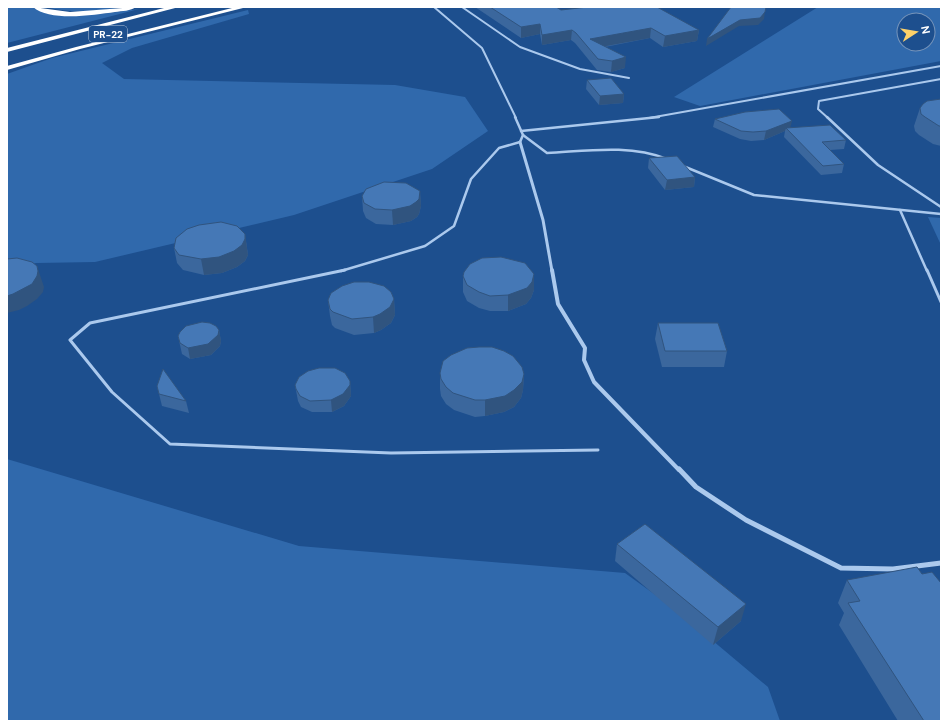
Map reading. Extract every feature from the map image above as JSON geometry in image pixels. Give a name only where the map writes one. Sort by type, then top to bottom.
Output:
[{"type":"highway","points":[[36,7],[41,10],[55,12],[79,13],[133,7]]},
{"type":"highway","name":"PR-22","points":[[7,50],[176,7]]},
{"type":"highway","points":[[7,68],[78,48],[244,7]]},
{"type":"highway","name":"PR-22","points":[[7,62],[165,19]]},
{"type":"street","points":[[520,142],[543,220],[558,304],[585,348],[584,360],[594,382],[696,487],[746,520],[841,568],[893,569],[941,563]]},
{"type":"lane","points":[[434,7],[482,48],[507,97],[522,133],[547,153],[618,149],[657,155],[671,161]]},
{"type":"lane","points":[[462,7],[520,47],[580,69],[629,78]]},
{"type":"lane","points":[[522,133],[661,116],[941,66]]},
{"type":"lane","points":[[941,79],[819,101],[818,109],[878,165],[941,207]]},
{"type":"lane","points":[[522,133],[520,142],[499,148],[471,179],[454,226],[424,246],[342,271],[90,323],[70,340],[112,392],[170,444],[391,453],[598,450]]},
{"type":"lane","points":[[678,164],[754,195],[941,214]]},
{"type":"lane","points":[[900,210],[941,302]]},
{"type":"shaded area","points":[[7,7],[31,7],[48,13],[101,14],[139,9],[7,43]]},
{"type":"shaded area","points":[[46,7],[125,7],[95,11],[66,11]]},
{"type":"shaded area","points":[[818,7],[941,7],[941,61],[700,106],[674,97]]},
{"type":"shaded area","points":[[248,10],[249,14],[132,48],[102,63],[124,79],[395,85],[465,97],[488,131],[432,169],[294,215],[95,262],[36,263],[7,270],[7,74],[52,58]]},
{"type":"shaded area","points":[[928,217],[941,218],[941,245]]},
{"type":"shaded area","points":[[7,459],[299,546],[625,573],[675,609],[768,687],[780,721],[7,721]]},
{"type":"building","points":[[490,7],[556,7],[561,10],[588,7],[657,7],[699,30],[665,36],[651,28],[590,39],[626,57],[612,61],[598,59],[572,30],[542,35],[540,24],[521,27]]},
{"type":"building","points":[[731,7],[766,7],[765,12],[760,18],[740,20],[707,39]]},
{"type":"building","points":[[611,78],[624,94],[600,96],[587,80]]},
{"type":"building","points":[[941,99],[941,126],[939,126],[921,114],[920,108],[927,101]]},
{"type":"building","points":[[779,109],[792,121],[766,131],[741,131],[715,119],[745,112]]},
{"type":"building","points":[[830,125],[846,140],[822,142],[844,164],[823,166],[786,128]]},
{"type":"building","points":[[677,156],[695,177],[667,180],[649,158]]},
{"type":"building","points":[[384,182],[406,183],[420,191],[419,199],[410,206],[392,210],[375,209],[364,203],[362,196],[366,189]]},
{"type":"building","points":[[221,222],[237,226],[245,234],[245,239],[242,245],[234,251],[219,257],[201,259],[179,255],[174,248],[176,238],[187,229],[199,225]]},
{"type":"building","points":[[501,257],[525,263],[534,274],[532,282],[527,288],[508,295],[490,296],[467,285],[463,276],[470,264],[482,258]]},
{"type":"building","points":[[17,258],[32,262],[37,266],[37,276],[32,284],[7,296],[7,259]]},
{"type":"building","points":[[354,282],[369,282],[384,286],[391,292],[394,299],[390,307],[373,317],[352,319],[333,312],[330,309],[328,300],[331,293],[342,286]]},
{"type":"building","points":[[202,322],[210,323],[216,326],[219,330],[218,335],[208,344],[188,348],[180,343],[178,336],[186,326]]},
{"type":"building","points":[[658,323],[718,323],[727,351],[665,351]]},
{"type":"building","points":[[492,347],[504,351],[513,356],[522,367],[524,374],[522,382],[505,396],[485,400],[475,400],[453,393],[446,387],[441,379],[440,373],[443,361],[451,355],[467,348]]},
{"type":"building","points":[[319,368],[335,368],[345,373],[350,381],[350,385],[343,394],[331,400],[310,401],[300,396],[295,385],[299,377],[308,371]]},
{"type":"building","points":[[163,369],[186,401],[159,394],[157,386]]},
{"type":"building","points":[[645,524],[746,604],[718,627],[617,544]]},
{"type":"building","points":[[917,567],[922,574],[932,572],[941,583],[941,721],[924,721],[848,603],[860,601],[847,580]]}]
